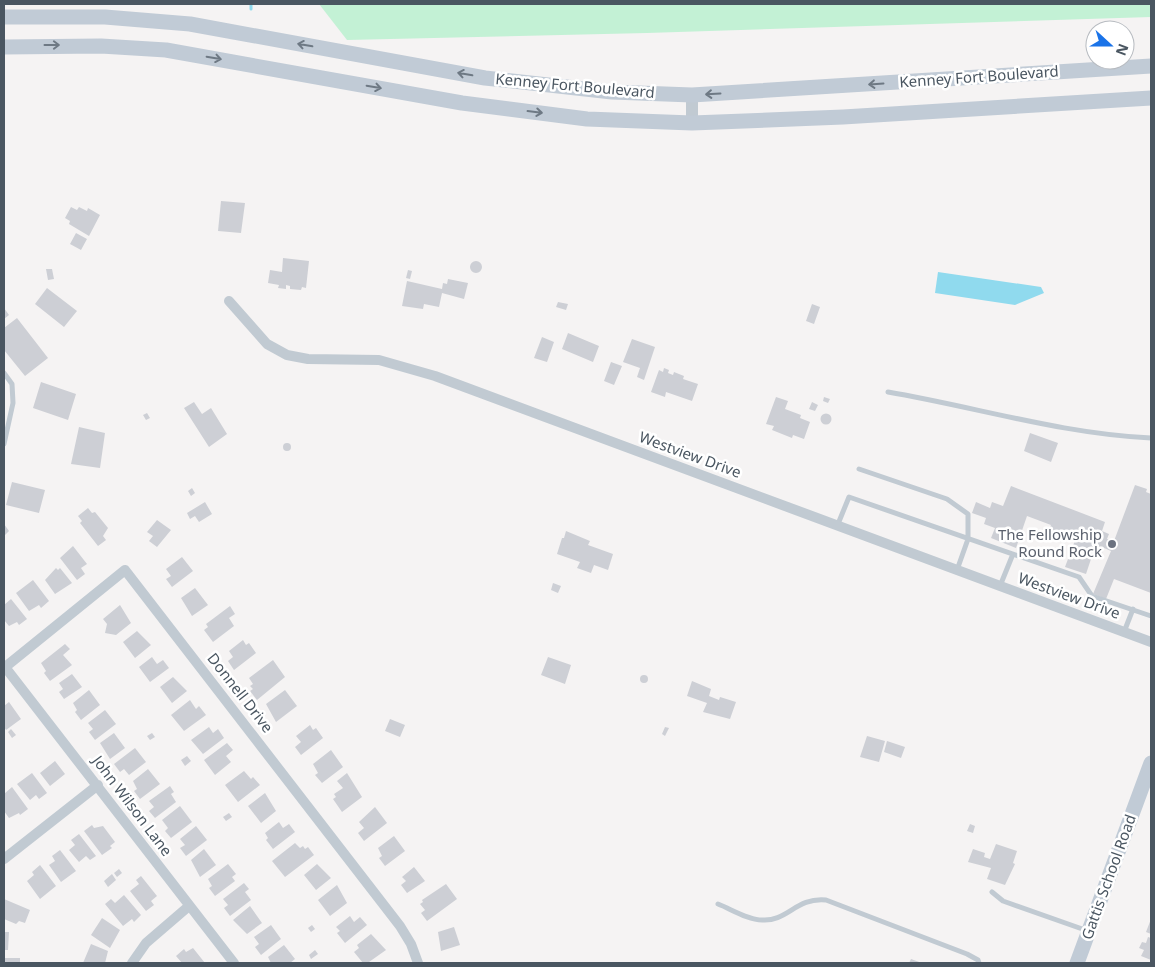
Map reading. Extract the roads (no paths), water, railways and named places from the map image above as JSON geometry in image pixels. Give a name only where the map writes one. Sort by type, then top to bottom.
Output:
[{"type":"main road","name":"Kenney Fort Boulevard","points":[[4,17],[105,17],[190,24],[485,78],[612,92],[692,95],[1151,66]]},
{"type":"main road","name":"Kenney Fort Boulevard","points":[[4,46],[101,46],[166,50],[462,103],[587,119],[692,123],[1151,98]]},
{"type":"main road","name":"Gattis School Road","points":[[1077,963],[1151,763]]},
{"type":"street","points":[[692,95],[692,123]]},
{"type":"street","name":"Westview Drive","points":[[229,301],[267,344],[287,356],[308,359],[364,359],[404,366],[838,524],[1151,642]]},
{"type":"street","name":"Donnell Drive","points":[[4,667],[125,570],[400,926],[411,944],[418,963]]},
{"type":"street","name":"John Wilson Lane","points":[[4,667],[98,785],[234,963]]},
{"type":"street","points":[[4,860],[98,785]]},
{"type":"street","points":[[132,963],[146,943],[189,906]]},
{"type":"lane","points":[[4,373],[12,384],[13,403],[4,444]]},
{"type":"lane","points":[[888,392],[955,403],[1088,433],[1151,438]]},
{"type":"lane","points":[[859,469],[947,499],[968,514],[968,539],[957,570]]},
{"type":"lane","points":[[838,524],[849,496],[1079,577],[1092,596],[1151,616]]},
{"type":"lane","points":[[1000,586],[1013,554]]},
{"type":"lane","points":[[1124,632],[1133,609]]},
{"type":"lane","points":[[992,892],[1003,901],[1089,931]]},
{"type":"lane","points":[[718,904],[760,920],[776,919],[812,898],[826,900],[968,954],[980,963]]},
{"type":"water","points":[[938,272],[1041,287],[1044,293],[1015,305],[935,293]]},
{"type":"waterway","points":[[251,4],[251,9]]},
{"type":"place","name":"The Fellowship Round Rock","points":[[1112,544]]}]
